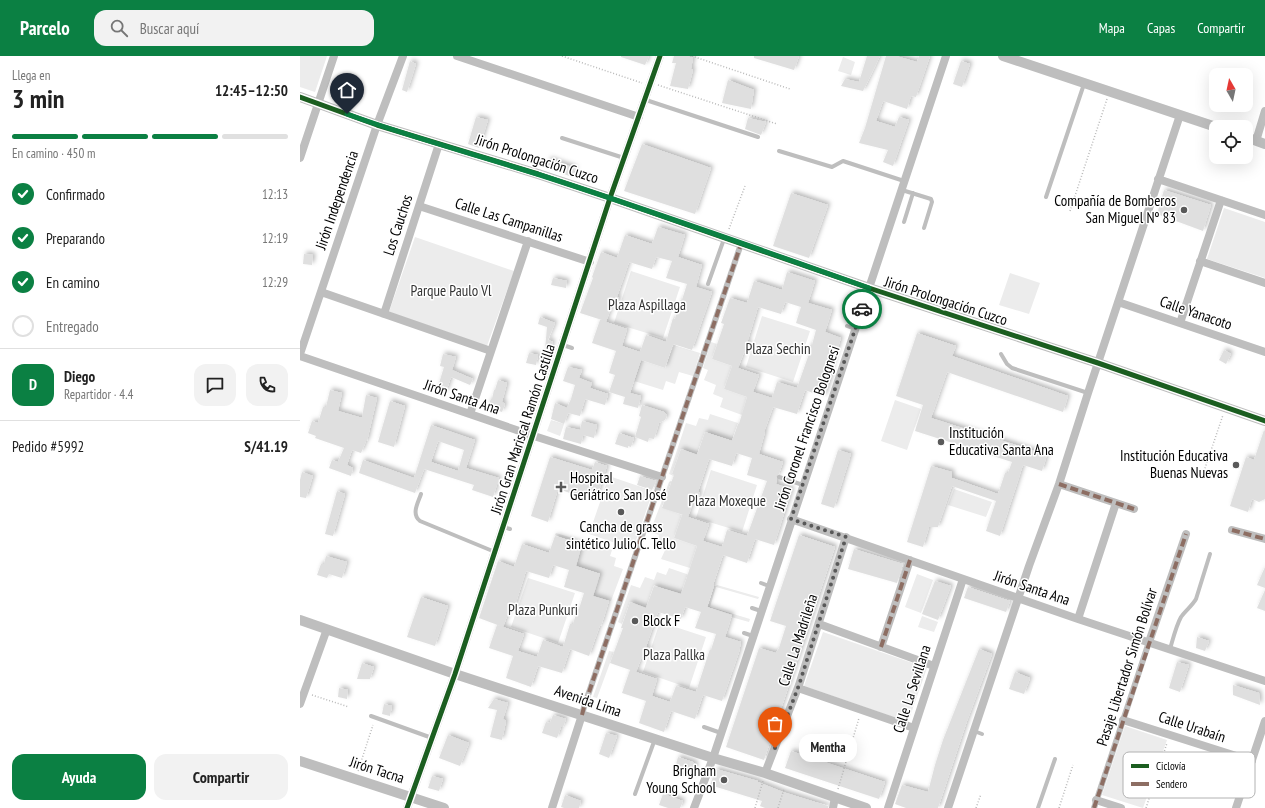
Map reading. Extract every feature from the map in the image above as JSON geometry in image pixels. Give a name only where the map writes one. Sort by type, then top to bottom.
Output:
[{"type":"street","points":[[300,158],[334,56]]},
{"type":"street","name":"Jirón Independencia","points":[[300,355],[377,125],[403,56]]},
{"type":"street","points":[[456,56],[474,59],[639,117]]},
{"type":"street","name":"Jirón Gran Mariscal Ramón Castilla","points":[[407,808],[456,674],[496,553],[507,528],[534,436],[610,198],[646,100],[660,56]]},
{"type":"street","name":"Jirón Coronel Francisco Bolognesi","points":[[694,808],[713,758],[753,636],[761,610],[765,585],[803,485],[946,56]]},
{"type":"street","points":[[1003,56],[1209,125]]},
{"type":"street","name":"Jirón Prolongación Cuzco","points":[[300,97],[377,125],[610,198],[741,244],[756,251],[1098,363],[1265,421]]},
{"type":"street","points":[[1256,141],[1265,112]]},
{"type":"street","points":[[948,808],[978,732],[1019,598],[1059,484],[1180,115]]},
{"type":"street","name":"Los Cauchos","points":[[384,314],[439,144]]},
{"type":"street","points":[[1158,179],[1265,215]]},
{"type":"street","points":[[1180,323],[1221,200]]},
{"type":"street","name":"Calle Las Campanillas","points":[[419,206],[590,262]]},
{"type":"street","points":[[470,414],[528,241]]},
{"type":"street","points":[[552,808],[584,707],[741,244]]},
{"type":"street","points":[[1200,261],[1265,283]]},
{"type":"street","points":[[321,292],[491,351]]},
{"type":"street","name":"Calle Yanacoto","points":[[1118,302],[1265,352]]},
{"type":"street","name":"Jirón Santa Ana","points":[[300,355],[534,436],[596,452],[662,477]]},
{"type":"street","points":[[1059,484],[1134,509]]},
{"type":"street","points":[[1078,619],[1116,503]]},
{"type":"street","name":"Jirón Santa Ana","points":[[791,519],[1078,619],[1265,681]]},
{"type":"street","points":[[1232,530],[1265,540]]},
{"type":"street","name":"Pasaje Libertador Simón Bolívar","points":[[1095,804],[1186,534]]},
{"type":"street","name":"Calle La Madrileña","points":[[766,773],[798,688],[846,537]]},
{"type":"street","points":[[881,647],[910,560]]},
{"type":"street","name":"Calle La Sevillana","points":[[888,808],[963,579]]},
{"type":"street","name":"Avenida Lima","points":[[300,620],[456,674],[562,705],[582,715],[598,717],[655,739],[766,773],[866,808]]},
{"type":"street","points":[[819,624],[934,666]]},
{"type":"street","points":[[300,704],[327,629]]},
{"type":"street","points":[[798,688],[914,728]]},
{"type":"street","name":"Calle Urabaín","points":[[1123,720],[1227,752]]},
{"type":"street","points":[[1255,752],[1265,721]]},
{"type":"street","name":"Jirón Tacna","points":[[300,761],[444,808]]},
{"type":"street","points":[[833,808],[835,797]]},
{"type":"street","points":[[1236,808],[1239,798]]},
{"type":"street","points":[[1095,804],[1121,808]]},
{"type":"lane","points":[[1046,197],[1084,83]]},
{"type":"lane","points":[[646,100],[758,137]]},
{"type":"lane","points":[[562,138],[624,158]]},
{"type":"lane","points":[[779,151],[832,167],[843,161],[905,181]]},
{"type":"lane","points":[[902,190],[931,199],[932,202],[924,228]]},
{"type":"lane","points":[[904,222],[913,194]]},
{"type":"lane","points":[[708,284],[724,238]]},
{"type":"lane","points":[[847,326],[855,329]]},
{"type":"lane","points":[[563,345],[572,348]]},
{"type":"lane","points":[[1001,354],[1007,364],[1012,368],[1088,392]]},
{"type":"lane","points":[[779,477],[803,485]]},
{"type":"lane","points":[[421,494],[415,512],[415,516],[420,521],[496,553]]},
{"type":"lane","points":[[1170,649],[1180,619],[1192,606],[1196,599],[1210,554]]},
{"type":"lane","points":[[752,608],[761,610]]},
{"type":"lane","points":[[744,632],[753,636]]},
{"type":"lane","points":[[371,716],[432,738]]},
{"type":"lane","points":[[704,727],[721,733]]},
{"type":"lane","points":[[635,794],[655,739]]},
{"type":"lane","points":[[1038,808],[1055,759]]},
{"type":"path","points":[[562,56],[642,83],[657,85],[777,124]]},
{"type":"path","points":[[692,56],[790,89]]},
{"type":"path","points":[[1070,211],[1109,92]]},
{"type":"path","points":[[724,238],[727,234],[745,186]]},
{"type":"path","points":[[1203,474],[1226,408]]},
{"type":"path","points":[[304,692],[349,706]]},
{"type":"path","points":[[835,797],[861,710]]},
{"type":"path","points":[[355,779],[373,725]]},
{"type":"path","points":[[1164,752],[1170,734]]},
{"type":"path","points":[[1059,808],[1073,765]]},
{"type":"path","points":[[755,808],[766,773]]},
{"type":"path","points":[[778,808],[787,781]]},
{"type":"path","points":[[976,808],[981,794]]},
{"type":"path","points":[[1146,808],[1149,798]]},
{"type":"green space","points":[[300,56],[327,56],[315,92],[300,87]]},
{"type":"green space","points":[[843,57],[855,62],[851,75],[838,71]]},
{"type":"green space","points":[[1224,208],[1265,222],[1265,278],[1207,259]]},
{"type":"green space","name":"Parque Paulo Vl","points":[[415,237],[514,271],[487,346],[389,312]]},
{"type":"green space","name":"Plaza Aspillaga","points":[[631,271],[680,287],[663,338],[614,323]]},
{"type":"green space","points":[[1010,273],[1040,283],[1029,314],[999,305]]},
{"type":"green space","name":"Plaza Sechin","points":[[762,316],[810,331],[793,382],[746,367]]},
{"type":"green space","points":[[711,342],[717,344],[712,359],[732,366],[724,389],[747,397],[742,415],[720,407],[723,398],[713,394],[716,385],[704,380],[708,370],[703,368]]},
{"type":"green space","points":[[674,345],[700,353],[693,376],[679,372],[675,384],[666,381],[663,390],[634,381],[641,360],[665,368]]},
{"type":"green space","points":[[895,400],[921,409],[907,450],[881,441]]},
{"type":"green space","points":[[710,414],[738,423],[732,440],[705,432],[697,454],[681,449],[672,474],[679,478],[669,474],[686,423],[696,426],[699,418],[708,420]]},
{"type":"green space","points":[[551,420],[564,424],[560,436],[547,431]]},
{"type":"green space","name":"Plaza Moxeque","points":[[711,470],[757,485],[742,532],[696,518]]},
{"type":"green space","name":"Cancha de grass sintético Julio C. Tello","points":[[609,476],[653,491],[633,549],[589,534]]},
{"type":"green space","points":[[669,482],[674,482],[671,483],[662,507],[682,515],[674,538],[697,546],[690,568],[661,559],[666,548],[656,544],[659,535],[650,532]]},
{"type":"green space","points":[[954,489],[992,502],[986,517],[948,505]]},
{"type":"green space","points":[[556,533],[612,550],[610,556],[616,558],[614,566],[623,569],[611,601],[593,596],[600,573],[576,566],[582,544],[555,535]]},
{"type":"green space","points":[[669,568],[710,582],[709,584],[687,577],[681,594],[654,585],[646,608],[630,602],[622,624],[618,622],[631,585],[640,588],[645,577],[654,580],[657,572],[666,575]]},
{"type":"green space","points":[[917,574],[933,580],[921,613],[905,607]]},
{"type":"green space","name":"Plaza Punkuri","points":[[528,578],[575,593],[558,643],[511,627]]},
{"type":"green space","points":[[717,585],[759,597],[758,599],[716,587],[710,607],[750,619],[749,622],[731,617],[731,615],[708,607],[714,586]]},
{"type":"green space","points":[[922,616],[938,622],[934,632],[918,627]]},
{"type":"green space","name":"Plaza Pallka","points":[[660,622],[706,637],[689,688],[643,672]]},
{"type":"green space","points":[[823,632],[927,668],[908,722],[804,686]]},
{"type":"green space","points":[[609,651],[614,652],[597,698],[593,697]]},
{"type":"green space","points":[[1125,726],[1167,740],[1163,752],[1123,752],[1123,798],[1147,798],[1143,808],[1102,795]]},
{"type":"building","points":[[621,56],[649,56],[645,65]]},
{"type":"building","points":[[674,56],[687,56],[693,58],[691,69],[693,70],[688,89],[670,86],[676,63],[672,63]]},
{"type":"building","points":[[754,56],[799,56],[794,70],[754,58]]},
{"type":"building","points":[[867,56],[880,56],[863,91],[841,86],[845,79],[859,82]]},
{"type":"building","points":[[886,56],[896,56],[917,62],[919,56],[930,56],[916,97],[911,96],[907,109],[883,101],[876,121],[895,127],[899,117],[909,120],[893,166],[883,162],[888,150],[859,143],[865,128]]},
{"type":"building","points":[[410,61],[416,64],[407,92],[402,90]]},
{"type":"building","points":[[961,61],[970,64],[962,87],[953,84]]},
{"type":"building","points":[[728,80],[754,90],[751,109],[722,103]]},
{"type":"building","points":[[476,117],[488,120],[479,148],[468,144]]},
{"type":"building","points":[[748,118],[766,122],[761,135],[745,129]]},
{"type":"building","points":[[642,144],[711,168],[695,214],[624,191]]},
{"type":"building","points":[[549,159],[575,168],[572,177],[546,167]]},
{"type":"building","name":"Compañía de Bomberos San Miguel Nº 83","points":[[1164,190],[1211,205],[1203,231],[1157,214]]},
{"type":"building","points":[[791,193],[828,205],[809,258],[773,246]]},
{"type":"building","points":[[658,227],[685,235],[678,257],[702,265],[696,287],[712,292],[692,350],[673,344],[665,368],[641,360],[630,393],[641,396],[638,408],[623,404],[625,397],[609,392],[615,375],[609,373],[616,351],[592,343],[600,320],[602,320],[580,313],[601,252],[617,258],[625,235],[652,244]],"holes":[[[656,257],[672,261],[666,278],[687,284],[675,319],[673,318],[666,342],[646,335],[640,352],[622,346],[627,329],[606,322],[612,305],[616,307],[619,298],[617,297],[629,262],[652,269]]]},
{"type":"building","points":[[304,254],[313,255],[312,265],[303,264]]},
{"type":"building","points":[[787,272],[815,281],[808,303],[832,310],[825,332],[841,338],[830,373],[832,374],[824,397],[805,390],[797,414],[773,407],[764,432],[759,454],[783,462],[779,474],[776,476],[776,484],[792,489],[774,545],[755,539],[747,563],[723,555],[713,585],[714,586],[707,607],[732,615],[725,637],[741,642],[722,701],[703,695],[695,719],[671,711],[664,732],[639,723],[646,701],[622,693],[630,670],[636,672],[610,663],[623,628],[621,628],[630,602],[646,608],[654,586],[681,594],[697,546],[674,538],[683,515],[662,508],[674,475],[672,474],[681,449],[697,455],[705,432],[732,441],[747,397],[724,389],[732,366],[735,367],[712,359],[724,324],[721,323],[730,298],[747,303],[754,281],[782,290]],"holes":[[[785,302],[801,307],[796,323],[816,330],[797,388],[777,382],[772,398],[753,392],[759,375],[738,368],[744,352],[747,353],[750,344],[747,343],[758,307],[781,314]],[[736,453],[752,458],[747,475],[767,481],[747,536],[727,530],[722,547],[703,541],[709,524],[688,517],[694,500],[697,502],[700,493],[698,492],[709,459],[732,466]],[[685,607],[701,612],[695,628],[716,634],[696,692],[676,686],[670,702],[652,696],[657,679],[636,672],[642,656],[646,657],[649,648],[646,647],[658,612],[681,619]]]},
{"type":"building","points":[[553,278],[567,281],[566,288],[551,285]]},
{"type":"building","points":[[540,317],[555,323],[548,340],[553,342],[546,361],[544,361],[547,327],[538,324]]},
{"type":"building","points":[[917,333],[956,346],[952,356],[1068,396],[1063,412],[947,372],[931,418],[1047,455],[1042,471],[1023,465],[1000,536],[986,531],[996,501],[952,486],[938,527],[929,527],[923,547],[907,542],[931,466],[952,472],[952,478],[998,494],[1005,473],[1008,473],[1012,462],[915,431],[923,405],[896,396]]},
{"type":"building","points":[[1224,350],[1231,354],[1226,364],[1219,360]]},
{"type":"building","points":[[529,353],[538,355],[536,365],[526,363]]},
{"type":"building","points":[[443,354],[456,357],[452,370],[473,379],[470,385],[451,377],[446,392],[437,390],[444,367],[440,366]]},
{"type":"building","points":[[568,367],[582,370],[579,378],[592,383],[590,388],[608,394],[605,405],[585,399],[580,416],[568,413],[564,424],[551,419],[555,403],[567,408],[571,399],[575,385],[563,381]]},
{"type":"building","points":[[498,380],[507,383],[502,402],[505,404],[502,412],[487,407],[492,399]]},
{"type":"building","points":[[330,390],[342,393],[338,411],[359,417],[362,417],[366,395],[377,398],[367,441],[361,453],[352,450],[347,465],[353,468],[351,476],[329,468],[332,460],[338,462],[344,448],[315,438],[316,436],[308,433],[312,421],[318,423],[323,407],[326,407]]},
{"type":"building","points":[[390,401],[405,406],[394,447],[378,442]]},
{"type":"building","points":[[642,405],[664,412],[667,415],[665,420],[659,423],[654,439],[649,438],[648,442],[635,437],[641,417],[639,416]]},
{"type":"building","points":[[582,421],[597,425],[594,438],[583,435],[581,444],[563,439],[566,427],[580,430]]},
{"type":"building","points":[[431,425],[475,440],[466,468],[499,478],[493,497],[472,490],[474,485],[424,469],[415,493],[359,473],[363,460],[414,478]],"holes":[[[438,441],[464,450],[458,471],[431,462]]]},
{"type":"building","points":[[1264,430],[1265,499],[1259,502],[1252,499],[1248,512],[1230,506],[1246,457],[1254,460]]},
{"type":"building","points":[[619,433],[634,438],[631,447],[628,446],[628,448],[615,444]]},
{"type":"building","points":[[838,450],[851,454],[834,508],[821,504]]},
{"type":"building","points":[[550,457],[592,470],[595,462],[607,466],[597,497],[580,492],[579,496],[558,489],[548,522],[531,516]]},
{"type":"building","points":[[302,472],[313,476],[306,498],[300,497],[300,480]]},
{"type":"building","points":[[640,476],[656,481],[652,490],[637,485]]},
{"type":"building","points":[[337,491],[345,494],[333,536],[325,534]]},
{"type":"building","points":[[799,535],[835,547],[764,760],[726,747],[759,648],[776,653],[779,648],[786,626],[770,621]]},
{"type":"building","points":[[555,536],[582,544],[576,566],[600,574],[593,596],[609,601],[589,656],[570,649],[562,673],[538,666],[531,687],[506,678],[513,656],[489,648],[497,625],[503,627],[479,618],[498,561],[514,567],[522,544],[549,553]],"holes":[[[553,565],[569,570],[564,587],[584,593],[573,624],[570,624],[563,647],[543,640],[537,657],[518,651],[524,634],[503,627],[509,611],[513,612],[526,571],[549,578]]]},
{"type":"building","points":[[854,549],[903,564],[897,583],[848,569]]},
{"type":"building","points":[[326,556],[347,562],[342,578],[329,574],[327,578],[317,575],[321,564],[324,564]]},
{"type":"building","points":[[1265,567],[1265,588],[1257,585]]},
{"type":"building","points":[[935,581],[951,586],[938,620],[922,614]]},
{"type":"building","points":[[968,587],[1010,601],[1006,612],[964,598]]},
{"type":"building","points":[[1265,590],[1265,611],[1257,608]]},
{"type":"building","points":[[421,597],[448,606],[435,646],[407,637]]},
{"type":"building","points":[[1197,637],[1209,641],[1205,651],[1196,648]]},
{"type":"building","points":[[979,649],[992,654],[967,721],[938,808],[906,808],[895,804],[902,785],[928,792],[943,740]]},
{"type":"building","points":[[1177,662],[1189,665],[1180,692],[1169,688]]},
{"type":"building","points":[[362,663],[374,667],[370,679],[357,679]]},
{"type":"building","points":[[1015,672],[1030,678],[1024,694],[1009,689]]},
{"type":"building","points":[[1233,685],[1259,693],[1260,705],[1233,695]]},
{"type":"building","points":[[339,688],[348,690],[347,699],[338,697]]},
{"type":"building","points":[[494,699],[508,703],[503,719],[506,721],[502,740],[490,737],[497,710],[488,708]]},
{"type":"building","points":[[384,704],[392,706],[390,716],[382,714]]},
{"type":"building","points":[[553,715],[566,719],[557,738],[542,733],[546,722],[550,723]]},
{"type":"building","points":[[606,733],[617,736],[609,758],[599,754]]},
{"type":"building","points":[[448,735],[469,743],[460,766],[439,758]]},
{"type":"building","points":[[791,751],[885,782],[879,799],[785,768]]},
{"type":"building","points":[[678,757],[693,762],[696,765],[692,778],[674,772]]},
{"type":"building","points":[[716,769],[758,781],[783,792],[828,806],[828,808],[765,808],[760,806],[762,801],[710,785]]},
{"type":"building","points":[[432,776],[443,779],[439,791],[428,788]]},
{"type":"building","points":[[663,794],[683,801],[680,808],[668,808],[659,805]]},
{"type":"building","points":[[565,795],[581,801],[579,808],[561,807]]},
{"type":"marked path","points":[[582,715],[741,244]]},
{"type":"marked path","points":[[1059,484],[1134,509]]},
{"type":"marked path","points":[[1232,530],[1265,539]]},
{"type":"marked path","points":[[1094,808],[1186,534]]},
{"type":"marked path","points":[[881,647],[910,560]]},
{"type":"cycle path","points":[[407,808],[455,674],[610,198],[660,56]]},
{"type":"cycle path","points":[[300,97],[377,125],[538,174],[610,198],[869,288],[1098,363],[1265,421]]},
{"type":"way so far","points":[[775,748],[799,685],[846,537],[791,519],[862,309]]},
{"type":"place","name":"Compañía de Bomberos San Miguel Nº 83","points":[[1184,210]]},
{"type":"place","name":"Institución Educativa Santa Ana","points":[[941,442]]},
{"type":"place","name":"Institución Educativa Buenas Nuevas","points":[[1236,465]]},
{"type":"place","name":"Hospital Geriátrico San José","points":[[561,487]]},
{"type":"place","name":"Cancha de grass sintético Julio C. Tello","points":[[621,512]]},
{"type":"place","name":"Block F","points":[[635,621]]},
{"type":"place","name":"Mentha","points":[[775,748]]},
{"type":"place","name":"Brigham Young School","points":[[724,780]]},
{"type":"route","points":[[347,114],[377,125],[538,174],[610,198],[869,288],[862,309]]}]
